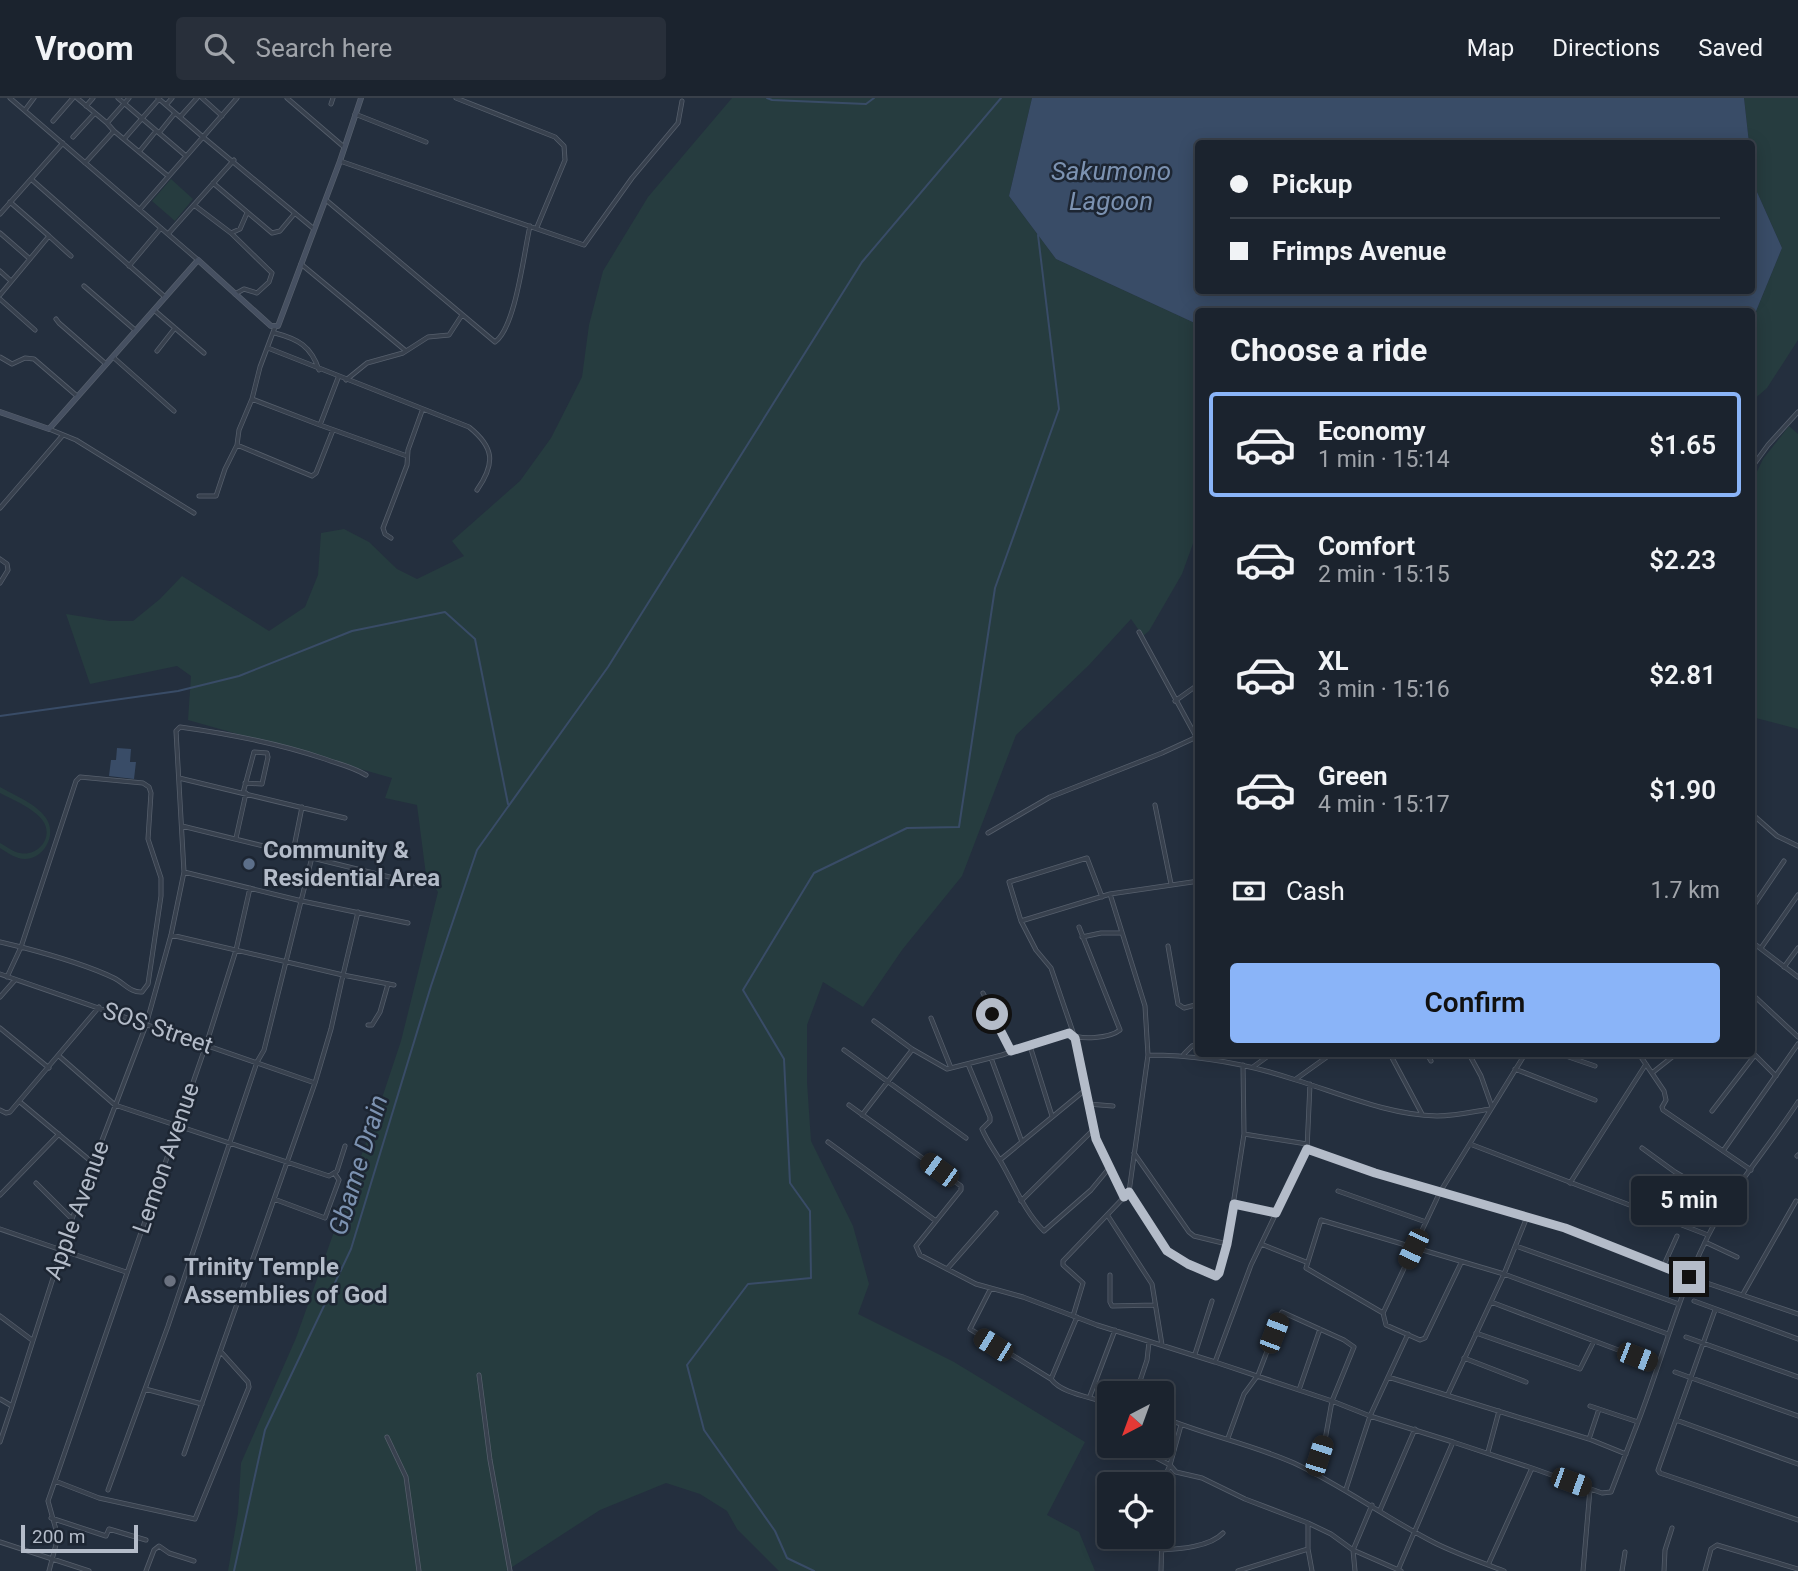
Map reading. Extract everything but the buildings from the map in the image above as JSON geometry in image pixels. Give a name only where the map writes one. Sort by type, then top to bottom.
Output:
[{"type":"street","points":[[10,98],[140,209],[275,330],[302,342],[315,357],[320,370]]},
{"type":"street","points":[[25,110],[34,98]]},
{"type":"street","points":[[53,121],[75,98],[168,176]]},
{"type":"street","points":[[86,106],[93,98]]},
{"type":"street","points":[[118,98],[186,156]]},
{"type":"street","points":[[107,123],[129,98]]},
{"type":"street","points":[[124,139],[159,98],[314,229]]},
{"type":"street","points":[[166,105],[172,98]]},
{"type":"street","points":[[180,117],[199,98],[222,116]]},
{"type":"street","points":[[140,209],[237,98]]},
{"type":"street","points":[[287,98],[344,147]]},
{"type":"street","points":[[331,104],[333,98]]},
{"type":"street","points":[[199,496],[216,496],[225,469],[237,446],[239,430],[268,348],[326,200],[361,98]]},
{"type":"street","points":[[456,98],[470,100],[555,137],[565,146],[562,169],[537,227]]},
{"type":"street","points":[[340,161],[537,227],[581,245],[586,243],[632,178],[678,123],[682,101]]},
{"type":"street","points":[[74,136],[95,113]]},
{"type":"street","points":[[139,152],[175,113]]},
{"type":"street","points":[[355,114],[426,142]]},
{"type":"street","points":[[85,163],[114,131]]},
{"type":"street","points":[[0,214],[63,143]]},
{"type":"street","points":[[168,234],[234,160]]},
{"type":"street","points":[[31,179],[165,297]]},
{"type":"street","points":[[213,183],[275,234],[295,213]]},
{"type":"street","points":[[326,200],[493,341],[499,338],[519,287],[530,225]]},
{"type":"street","points":[[10,202],[71,256]]},
{"type":"street","points":[[194,205],[231,233],[272,274],[270,282],[257,293],[244,289],[235,294]]},
{"type":"street","points":[[231,233],[240,229],[247,213]]},
{"type":"street","points":[[129,266],[161,228]]},
{"type":"street","points":[[0,233],[31,259]]},
{"type":"street","points":[[35,330],[0,297],[49,236]]},
{"type":"street","points":[[49,429],[198,260]]},
{"type":"street","points":[[301,264],[406,351]]},
{"type":"street","points":[[0,271],[12,281]]},
{"type":"street","points":[[84,286],[135,330]]},
{"type":"street","points":[[154,310],[204,353]]},
{"type":"street","points":[[346,380],[367,363],[406,351],[428,337],[449,335],[463,315]]},
{"type":"street","points":[[56,318],[106,364]]},
{"type":"street","points":[[157,351],[174,328]]},
{"type":"street","points":[[268,348],[422,411],[462,424],[485,441],[491,451],[484,481],[477,490]]},
{"type":"street","points":[[113,356],[174,411]]},
{"type":"street","points":[[0,357],[12,364],[25,358],[34,359],[77,396]]},
{"type":"street","points":[[320,425],[338,377]]},
{"type":"street","points":[[252,399],[407,456]]},
{"type":"street","points":[[391,538],[385,534],[383,528],[407,465],[407,456],[422,411]]},
{"type":"street","points":[[0,412],[76,440],[194,513]]},
{"type":"street","points":[[1755,463],[1798,412]]},
{"type":"street","points":[[237,446],[312,476],[316,473],[333,430]]},
{"type":"street","points":[[0,508],[63,435]]},
{"type":"street","points":[[0,559],[7,564],[8,570],[0,583]]},
{"type":"street","points":[[1139,632],[1195,733]]},
{"type":"street","points":[[1175,701],[1195,687]]},
{"type":"street","name":"Apple Avenue","points":[[0,1442],[72,1219],[146,1025],[171,935],[184,872],[176,731],[180,727],[236,735],[305,752],[366,775]]},
{"type":"street","points":[[988,833],[1050,797],[1195,739]]},
{"type":"street","points":[[236,838],[245,783],[254,752],[267,753],[262,785],[245,783]]},
{"type":"street","points":[[0,942],[21,947],[99,972],[117,979],[137,993],[146,989],[161,896],[161,878],[148,839],[151,793],[146,784],[82,777],[78,779],[21,947],[7,977]]},
{"type":"street","points":[[178,778],[345,818]]},
{"type":"street","points":[[1155,805],[1171,884]]},
{"type":"street","points":[[293,852],[302,807]]},
{"type":"street","points":[[1755,817],[1777,836],[1798,846]]},
{"type":"street","points":[[182,826],[418,884]]},
{"type":"street","points":[[108,1490],[257,1062],[264,1050],[312,857]]},
{"type":"street","points":[[1102,897],[1087,858],[1009,882],[1021,921],[1036,950],[1051,968],[1075,1038],[1098,1143],[1124,1197]]},
{"type":"street","points":[[1755,903],[1783,861]]},
{"type":"street","points":[[184,872],[408,923]]},
{"type":"street","points":[[1021,921],[1110,894],[1195,881]]},
{"type":"street","name":"Lemon Avenue","points":[[49,1571],[58,1537],[48,1501],[206,1045],[236,950],[250,888]]},
{"type":"street","points":[[1051,1378],[1075,1316],[1083,1283],[1063,1265],[1063,1261],[1129,1192],[1148,1055],[1145,1006],[1110,894]]},
{"type":"street","points":[[1761,948],[1798,895]]},
{"type":"street","points":[[184,1454],[315,1083],[331,1029],[358,912]]},
{"type":"street","points":[[874,1021],[912,1049],[940,1066],[951,1068],[1069,1033],[1075,1038],[1113,1034],[1120,1030],[1079,927]]},
{"type":"street","points":[[1083,937],[1101,933],[1122,933]]},
{"type":"street","points":[[171,935],[394,985]]},
{"type":"street","points":[[1755,944],[1798,977]]},
{"type":"street","points":[[1168,946],[1178,1004],[1184,1008],[1195,1005]]},
{"type":"street","points":[[1784,967],[1798,948]]},
{"type":"street","name":"SOS Street","points":[[0,974],[315,1083]]},
{"type":"street","points":[[0,998],[15,980]]},
{"type":"street","points":[[368,1025],[372,1025],[380,1012],[388,984]]},
{"type":"street","points":[[983,993],[1011,1051]]},
{"type":"street","points":[[1755,996],[1798,1037]]},
{"type":"street","points":[[0,1110],[10,1112],[20,1102],[99,1007]]},
{"type":"street","points":[[931,1018],[951,1068]]},
{"type":"street","points":[[0,1028],[49,1068]]},
{"type":"street","points":[[1723,1151],[1798,1044]]},
{"type":"street","points":[[1183,1055],[1195,1045]]},
{"type":"street","points":[[1030,1046],[1052,1116]]},
{"type":"street","points":[[862,1115],[912,1049]]},
{"type":"street","points":[[844,1050],[966,1138]]},
{"type":"street","points":[[1148,1055],[1183,1055],[1253,1067],[1387,1108],[1422,1114],[1459,1114],[1491,1108]]},
{"type":"street","points":[[1755,1055],[1776,1076]]},
{"type":"street","points":[[59,1056],[115,1105],[330,1176],[335,1174]]},
{"type":"street","points":[[1253,1067],[1267,1057]]},
{"type":"street","points":[[1295,1079],[1326,1057]]},
{"type":"street","points":[[1392,1057],[1422,1114]]},
{"type":"street","points":[[1429,1057],[1431,1061]]},
{"type":"street","points":[[1471,1057],[1481,1076],[1491,1108]]},
{"type":"street","points":[[1461,1263],[1425,1338],[1420,1340],[1386,1325],[1383,1313],[1440,1192],[1523,1057]]},
{"type":"street","points":[[1569,1057],[1595,1066]]},
{"type":"street","points":[[1641,1057],[1666,1095],[1663,1110],[1751,1170]]},
{"type":"street","points":[[1652,1073],[1672,1057]]},
{"type":"street","points":[[1712,1111],[1750,1057]]},
{"type":"street","points":[[991,1058],[1022,1142]]},
{"type":"street","points":[[968,1064],[990,1117],[990,1121],[982,1129],[987,1141],[1000,1160],[1021,1202],[1044,1231],[1091,1189],[1110,1167]]},
{"type":"street","points":[[1570,1184],[1646,1064]]},
{"type":"street","points":[[1129,1192],[1167,1251],[1188,1264],[1218,1275],[1227,1244],[1244,1134],[1243,1065]]},
{"type":"street","points":[[1515,1069],[1595,1100]]},
{"type":"street","points":[[1215,1362],[1251,1265],[1307,1146],[1310,1084]]},
{"type":"street","points":[[1000,1160],[1085,1090]]},
{"type":"street","points":[[20,1102],[93,1163]]},
{"type":"street","points":[[849,1105],[961,1186],[961,1190],[916,1246],[916,1250],[920,1255],[976,1284],[1258,1375],[1370,1416],[1488,1452],[1602,1493],[1611,1492],[1689,1277],[1708,1235],[1727,1202],[1798,1102]]},
{"type":"street","points":[[1088,1104],[1113,1106]]},
{"type":"street","points":[[1021,1202],[1094,1129]]},
{"type":"street","points":[[0,1195],[59,1134]]},
{"type":"street","points":[[1244,1134],[1307,1146],[1375,1173],[1565,1228],[1689,1277],[1798,1314]]},
{"type":"street","points":[[828,1142],[936,1220]]},
{"type":"street","points":[[1470,1144],[1708,1235]]},
{"type":"street","points":[[335,1174],[345,1146]]},
{"type":"street","points":[[1642,1148],[1675,1172],[1727,1202]]},
{"type":"street","points":[[1134,1153],[1189,1232],[1194,1236],[1227,1244]]},
{"type":"street","points":[[274,1199],[325,1218],[339,1180],[335,1174]]},
{"type":"street","points":[[37,1183],[72,1219]]},
{"type":"street","points":[[1338,1191],[1426,1222]]},
{"type":"street","points":[[1743,1294],[1796,1200]]},
{"type":"street","points":[[1234,1204],[1276,1213]]},
{"type":"street","points":[[947,1269],[996,1213]]},
{"type":"street","points":[[1108,1216],[1152,1284],[1162,1345]]},
{"type":"street","points":[[1448,1394],[1504,1275],[1528,1216]]},
{"type":"street","points":[[1383,1313],[1308,1271],[1306,1262],[1319,1223],[1324,1219],[1413,1249],[1504,1275],[1668,1334]]},
{"type":"street","points":[[0,1228],[126,1272]]},
{"type":"street","points":[[1662,1267],[1677,1236]]},
{"type":"street","points":[[1705,1242],[1737,1257]]},
{"type":"street","points":[[1261,1244],[1306,1262]]},
{"type":"street","points":[[1515,1246],[1679,1304]]},
{"type":"street","points":[[1110,1275],[1112,1306],[1156,1305]]},
{"type":"street","points":[[992,1288],[970,1329],[1051,1378],[1053,1383],[1097,1399]]},
{"type":"street","points":[[1195,1354],[1212,1301]]},
{"type":"street","points":[[1693,1301],[1798,1339]]},
{"type":"street","points":[[1491,1302],[1658,1365]]},
{"type":"street","points":[[1715,1310],[1658,1470],[1660,1473],[1798,1520]]},
{"type":"street","points":[[1228,1438],[1244,1394],[1258,1375],[1282,1312],[1345,1340],[1354,1348],[1332,1401],[1325,1440],[1314,1473]]},
{"type":"street","points":[[0,1316],[32,1340]]},
{"type":"street","points":[[1299,1390],[1320,1329]]},
{"type":"street","points":[[1090,1396],[1115,1330]]},
{"type":"street","points":[[1476,1333],[1580,1369],[1594,1341]]},
{"type":"street","points":[[1346,1489],[1370,1416],[1408,1334]]},
{"type":"street","points":[[1686,1337],[1798,1377]]},
{"type":"street","points":[[1140,1381],[1149,1342]]},
{"type":"street","points":[[55,1481],[99,1498],[195,1519],[249,1387],[248,1381],[221,1352]]},
{"type":"street","points":[[1464,1358],[1526,1382]]},
{"type":"street","points":[[1675,1372],[1798,1416]]},
{"type":"street","points":[[479,1375],[489,1461],[510,1571]]},
{"type":"street","points":[[1388,1377],[1589,1439],[1626,1455]]},
{"type":"street","points":[[145,1390],[202,1404]]},
{"type":"street","points":[[0,1399],[12,1406]]},
{"type":"street","points":[[1590,1406],[1638,1422]]},
{"type":"street","points":[[1589,1439],[1599,1409]]},
{"type":"street","points":[[1488,1452],[1499,1411]]},
{"type":"street","points":[[1676,1420],[1798,1464]]},
{"type":"street","points":[[1174,1422],[1228,1438],[1314,1473],[1454,1552],[1504,1571]]},
{"type":"street","points":[[1167,1472],[1181,1425]]},
{"type":"street","points":[[1380,1510],[1415,1429]]},
{"type":"street","points":[[387,1437],[406,1478],[419,1571]]},
{"type":"street","points":[[1157,1458],[1170,1465],[1175,1472],[1202,1478],[1245,1499],[1308,1523],[1331,1534],[1353,1550],[1399,1570],[1453,1442]]},
{"type":"street","points":[[1488,1565],[1532,1468]]},
{"type":"street","points":[[1583,1571],[1590,1489]]},
{"type":"street","points":[[1354,1571],[1353,1550],[1372,1505]]},
{"type":"street","points":[[51,1518],[106,1536],[109,1529],[146,1540]]},
{"type":"street","points":[[1308,1523],[1308,1549],[1312,1571]]},
{"type":"street","points":[[1664,1571],[1665,1549],[1672,1528]]},
{"type":"street","points":[[1161,1571],[1161,1550],[1200,1544],[1223,1534]]},
{"type":"street","points":[[0,1542],[89,1571]]},
{"type":"street","points":[[1704,1571],[1711,1549],[1717,1545],[1785,1568],[1798,1569]]},
{"type":"street","points":[[146,1571],[154,1550],[159,1546],[169,1553],[194,1561]]},
{"type":"street","points":[[1238,1571],[1308,1549]]},
{"type":"street","points":[[1622,1571],[1625,1552]]},
{"type":"green space","points":[[732,98],[1032,98],[1009,196],[1056,259],[1195,323],[1195,538],[1182,574],[1149,631],[1143,636],[1131,619],[1089,665],[1016,735],[962,876],[902,950],[863,1007],[823,982],[807,1025],[811,1141],[853,1226],[869,1284],[858,1314],[954,1362],[1085,1442],[1047,1515],[1079,1532],[1095,1571],[779,1571],[737,1529],[727,1511],[700,1494],[666,1483],[600,1510],[506,1571],[228,1571],[238,1513],[241,1463],[296,1338],[384,1092],[401,1041],[438,892],[426,875],[417,805],[385,798],[392,778],[188,720],[191,676],[177,666],[90,684],[66,614],[110,621],[133,621],[182,576],[269,631],[305,607],[318,575],[321,533],[344,529],[369,542],[397,569],[417,579],[464,556],[452,541],[520,481],[551,438],[582,377],[589,325],[603,271],[648,197]]},
{"type":"green space","points":[[1744,98],[1798,98],[1798,340],[1767,388],[1755,398],[1755,314],[1782,248],[1755,187],[1755,140],[1749,140]]},
{"type":"green space","points":[[171,179],[193,199],[175,221],[152,201]]},
{"type":"green space","points":[[1789,426],[1798,434],[1798,729],[1755,718],[1755,476],[1763,459]]},
{"type":"green space","points":[[0,787],[37,808],[49,824],[47,844],[32,858],[18,858],[0,848],[0,843],[17,852],[33,852],[42,845],[47,833],[46,827],[34,812],[0,793]]},
{"type":"water","name":"Sakumono Lagoon","points":[[1032,98],[1744,98],[1749,140],[1195,140],[1195,294],[1755,294],[1755,187],[1782,248],[1755,314],[1755,308],[1195,308],[1195,323],[1056,259],[1009,196]]},
{"type":"water","points":[[117,748],[131,749],[130,762],[136,762],[134,779],[109,776],[111,760],[116,760]]},
{"type":"waterway","points":[[767,98],[866,104],[874,98]]},
{"type":"waterway","name":"Gbame Drain","points":[[234,1571],[265,1430],[351,1249],[431,986],[477,850],[608,667],[862,262],[1001,98]]},
{"type":"waterway","points":[[814,1571],[787,1558],[775,1531],[704,1430],[687,1365],[748,1284],[811,1278],[810,1211],[790,1183],[784,1059],[743,990],[814,873],[907,828],[959,827],[995,588],[1059,409],[1038,235]]},
{"type":"waterway","points":[[0,716],[178,691],[239,676],[352,631],[445,612],[475,639],[508,804]]},
{"type":"place","name":"Community & Residential Area","points":[[249,864]]},
{"type":"place","name":"Trinity Temple Assemblies of God","points":[[170,1281]]},
{"type":"route","points":[[992,1014],[1011,1051],[1069,1033],[1075,1038],[1096,1139],[1124,1197],[1129,1192],[1167,1251],[1216,1276],[1227,1244],[1234,1204],[1276,1213],[1307,1149],[1375,1173],[1565,1228],[1689,1277]]}]
